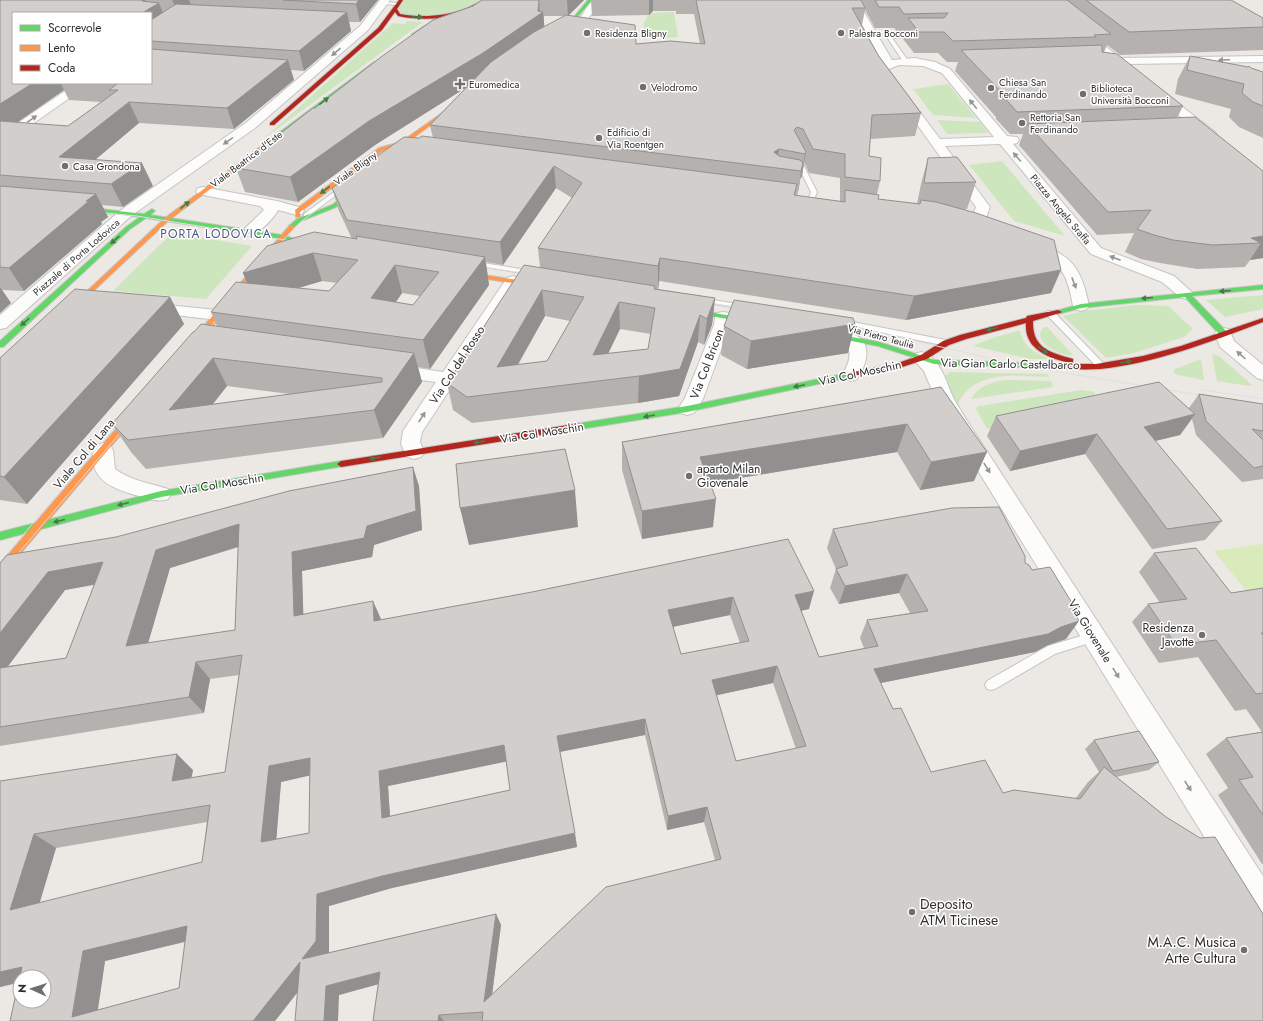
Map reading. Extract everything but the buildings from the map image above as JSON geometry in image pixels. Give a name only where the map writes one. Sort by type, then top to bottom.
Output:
[{"type":"main road","points":[[546,42],[576,16],[590,0]]},
{"type":"main road","points":[[398,4],[399,15],[443,16],[467,10],[486,1]]},
{"type":"main road","name":"Viale Beatrice d'Este","points":[[278,119],[380,29],[398,4]]},
{"type":"main road","points":[[408,40],[443,16]]},
{"type":"main road","name":"Viale Beatrice d'Este","points":[[167,219],[382,58]]},
{"type":"main road","name":"Viale Bligny","points":[[298,215],[311,200],[381,149],[408,149],[464,99]]},
{"type":"main road","name":"Viale Bligny","points":[[298,215],[334,206],[368,180]]},
{"type":"main road","points":[[146,216],[158,207]]},
{"type":"main road","points":[[69,208],[126,213]]},
{"type":"main road","name":"Piazzale di Porta Lodovica","points":[[126,213],[282,236]]},
{"type":"main road","points":[[188,349],[298,215]]},
{"type":"main road","name":"Piazzale di Porta Lodovica","points":[[0,345],[128,228],[146,216]]},
{"type":"main road","points":[[62,317],[167,219]]},
{"type":"main road","points":[[282,236],[324,244]]},
{"type":"main road","points":[[447,271],[516,276],[552,288]]},
{"type":"main road","name":"Via Gian Carlo Castelbarco","points":[[921,358],[946,343],[1030,318],[1081,306],[1186,294],[1263,288]]},
{"type":"main road","points":[[1186,294],[1223,333]]},
{"type":"main road","points":[[676,309],[762,323]]},
{"type":"main road","points":[[1030,318],[1027,327],[1029,336],[1034,344],[1057,358],[1088,366]]},
{"type":"main road","name":"Via Gian Carlo Castelbarco","points":[[921,358],[934,362],[960,364],[1101,366],[1142,360],[1195,344],[1263,320]]},
{"type":"main road","name":"Via Pietro Teuliè","points":[[809,331],[885,346],[921,358]]},
{"type":"main road","name":"Via Col Moschin","points":[[0,536],[161,494],[687,409],[899,365],[921,358]]},
{"type":"main road","name":"Viale Col di Lana","points":[[0,572],[143,403]]},
{"type":"street","points":[[486,1],[498,0]]},
{"type":"street","points":[[546,42],[553,41],[585,17],[596,2],[594,0]]},
{"type":"street","points":[[852,0],[889,64],[884,67],[884,71],[983,207],[978,221],[983,230]]},
{"type":"street","points":[[1042,0],[1140,79]]},
{"type":"street","points":[[126,213],[263,123],[307,76],[364,28],[384,2]]},
{"type":"street","points":[[349,27],[380,29]]},
{"type":"street","points":[[1118,61],[1263,59]]},
{"type":"street","name":"Piazza Angelo Sraffa","points":[[889,64],[906,62],[926,63],[938,67],[949,74],[1001,137],[1080,256]]},
{"type":"street","points":[[938,67],[959,66]]},
{"type":"street","points":[[293,75],[323,78]]},
{"type":"street","points":[[0,141],[85,84]]},
{"type":"street","points":[[1152,88],[1219,142]]},
{"type":"street","name":"Viale Beatrice d'Este","points":[[263,123],[278,119]]},
{"type":"street","points":[[1187,133],[1207,132]]},
{"type":"street","points":[[933,140],[1001,137],[1022,140]]},
{"type":"street","points":[[203,191],[265,203],[298,215]]},
{"type":"street","points":[[248,232],[269,214],[271,209],[265,203]]},
{"type":"street","name":"Piazzale di Porta Lodovica","points":[[0,324],[126,213]]},
{"type":"street","points":[[968,226],[997,235]]},
{"type":"street","points":[[1019,242],[1059,258],[1080,256],[1168,279],[1186,294]]},
{"type":"street","points":[[1080,256],[1068,268],[1079,296],[1081,306]]},
{"type":"street","name":"Via Col del Rosso","points":[[414,452],[411,447],[410,438],[516,276]]},
{"type":"street","points":[[7,296],[50,300]]},
{"type":"street","points":[[85,296],[89,301],[99,304]]},
{"type":"street","points":[[133,307],[217,315]]},
{"type":"street","name":"Via Col Bricon","points":[[687,409],[694,399],[722,325],[723,316]]},
{"type":"street","points":[[1223,333],[1226,343],[1263,374]]},
{"type":"street","points":[[849,338],[856,345],[858,355],[856,366],[851,375]]},
{"type":"street","points":[[188,349],[211,346]]},
{"type":"street","name":"Via Giovenale","points":[[921,358],[932,369],[945,400],[1048,572],[1094,637],[1263,903]]},
{"type":"street","points":[[376,368],[448,378]]},
{"type":"street","name":"Via Col Moschin","points":[[103,450],[105,470],[112,477],[129,486],[161,494]]},
{"type":"lane","points":[[384,2],[398,4]]},
{"type":"lane","points":[[906,62],[888,37],[924,36]]},
{"type":"lane","name":"Viale Bligny","points":[[386,156],[408,149]]},
{"type":"lane","points":[[795,153],[814,192],[808,203],[808,191],[802,181]]},
{"type":"lane","name":"Viale Bligny","points":[[298,215],[350,182]]},
{"type":"lane","points":[[282,236],[324,244]]},
{"type":"lane","points":[[462,262],[516,276],[542,274]]},
{"type":"lane","points":[[695,299],[756,308]]},
{"type":"lane","points":[[1050,313],[1101,366]]},
{"type":"lane","name":"Via Pietro Teuliè","points":[[831,320],[946,343]]},
{"type":"lane","points":[[991,684],[1052,650],[1094,637]]},
{"type":"green space","points":[[402,0],[483,0],[464,10],[444,14],[402,15],[396,8]]},
{"type":"green space","points":[[674,12],[678,37],[643,39],[644,23],[649,13]]},
{"type":"green space","points":[[407,21],[423,22],[262,140],[393,23],[405,24]]},
{"type":"green space","points":[[948,84],[976,118],[933,115],[913,89]]},
{"type":"green space","points":[[937,120],[980,122],[988,133],[947,134]]},
{"type":"green space","points":[[1002,161],[1065,236],[1014,221],[969,165]]},
{"type":"green space","points":[[172,233],[252,246],[206,299],[113,291]]},
{"type":"green space","points":[[1263,295],[1263,309],[1225,317],[1206,300]]},
{"type":"green space","points":[[1136,305],[1168,306],[1193,329],[1184,337],[1134,353],[1106,358],[1063,316],[1084,311]]},
{"type":"green space","points":[[1044,327],[1047,327],[1073,355],[1055,351],[1043,343],[1040,332]]},
{"type":"green space","points":[[1020,331],[1024,342],[1030,349],[1049,359],[1030,359],[973,346],[992,338]]},
{"type":"green space","points":[[1213,354],[1219,356],[1252,385],[1249,386],[1217,381]]},
{"type":"green space","points":[[1201,359],[1204,380],[1178,375],[1173,372],[1175,369]]},
{"type":"green space","points":[[950,372],[1048,374],[1049,377],[1010,376],[985,380],[974,385],[965,393],[958,404],[953,405],[945,376]]},
{"type":"green space","points":[[1003,380],[1051,381],[1053,387],[971,399],[981,388],[993,382]]},
{"type":"green space","points":[[1081,390],[1095,392],[1093,400],[1071,412],[987,429],[976,408],[979,406]]},
{"type":"green space","points":[[1263,544],[1263,611],[1214,551]]},
{"type":"tram line","points":[[569,24],[581,14],[593,0]]},
{"type":"tram line","points":[[405,145],[440,119]]},
{"type":"tram line","points":[[283,240],[302,221],[343,190]]},
{"type":"tram line","points":[[96,212],[137,216],[283,240]]},
{"type":"tram line","points":[[283,240],[297,242]]},
{"type":"tram line","points":[[476,266],[529,274]]},
{"type":"tram line","points":[[232,291],[251,268]]},
{"type":"tram line","points":[[703,302],[742,308]]},
{"type":"tram line","points":[[195,333],[219,306]]},
{"type":"tram line","points":[[204,334],[222,313]]},
{"type":"tram line","points":[[843,324],[1018,365],[1210,397]]},
{"type":"tram line","points":[[1202,390],[1263,399]]},
{"type":"tram line","points":[[0,562],[121,420]]},
{"type":"tram line","points":[[0,575],[126,426]]},
{"type":"traffic: fast","points":[[551,35],[576,17],[590,0]]},
{"type":"traffic: fast","points":[[414,35],[443,16]]},
{"type":"traffic: fast","points":[[270,142],[376,63]]},
{"type":"traffic: fast","points":[[292,226],[299,220],[334,206],[360,186]]},
{"type":"traffic: fast","points":[[75,208],[126,213],[282,237],[319,247]]},
{"type":"traffic: fast","points":[[0,345],[128,228],[152,211]]},
{"type":"traffic: fast","points":[[1058,312],[1081,306],[1128,300],[1263,287]]},
{"type":"traffic: fast","points":[[1186,294],[1223,333]]},
{"type":"traffic: fast","points":[[684,310],[756,322]]},
{"type":"traffic: fast","points":[[822,333],[879,344],[934,362],[1051,366]]},
{"type":"traffic: fast","points":[[575,427],[687,409],[848,375]]},
{"type":"traffic: fast","points":[[0,536],[161,494],[341,464]]},
{"type":"traffic: slow","points":[[298,216],[297,211],[381,149],[403,143],[459,103]]},
{"type":"traffic: slow","points":[[69,311],[167,219],[270,142]]},
{"type":"traffic: slow","points":[[189,349],[292,226]]},
{"type":"traffic: slow","points":[[459,273],[543,286]]},
{"type":"traffic: slow","points":[[0,571],[137,410]]},
{"type":"traffic: jam","points":[[272,124],[380,29],[401,0]]},
{"type":"traffic: jam","points":[[395,9],[399,15],[404,16],[436,16],[467,10],[486,0]]},
{"type":"traffic: jam","points":[[848,375],[899,365],[924,357],[946,343],[963,337],[1058,312]]},
{"type":"traffic: jam","points":[[1030,318],[1029,328],[1034,343],[1045,352],[1070,361]]},
{"type":"traffic: jam","points":[[1051,366],[1096,367],[1143,359],[1184,348],[1263,320]]},
{"type":"traffic: jam","points":[[341,464],[575,427]]},
{"type":"place","name":"Residenza Bligny","points":[[587,33]]},
{"type":"place","name":"Palestra Bocconi","points":[[841,33]]},
{"type":"place","name":"Euromedica","points":[[460,84]]},
{"type":"place","name":"Velodromo","points":[[643,87]]},
{"type":"place","name":"Chiesa San Ferdinando","points":[[991,88]]},
{"type":"place","name":"Biblioteca Università Bocconi","points":[[1083,94]]},
{"type":"place","name":"Rettoria San Ferdinando","points":[[1022,123]]},
{"type":"place","name":"Edificio di Via Roentgen","points":[[599,138]]},
{"type":"place","name":"Casa Grondona","points":[[65,166]]},
{"type":"place","name":"aparto Milan Giovenale","points":[[689,476]]},
{"type":"place","name":"Residenza Javotte","points":[[1202,635]]},
{"type":"place","name":"Deposito ATM Ticinese","points":[[912,912]]},
{"type":"place","name":"M.A.C. Musica Arte Cultura","points":[[1244,950]]},
{"type":"district","name":"PORTA LODOVICA","points":[[216,234]]}]
